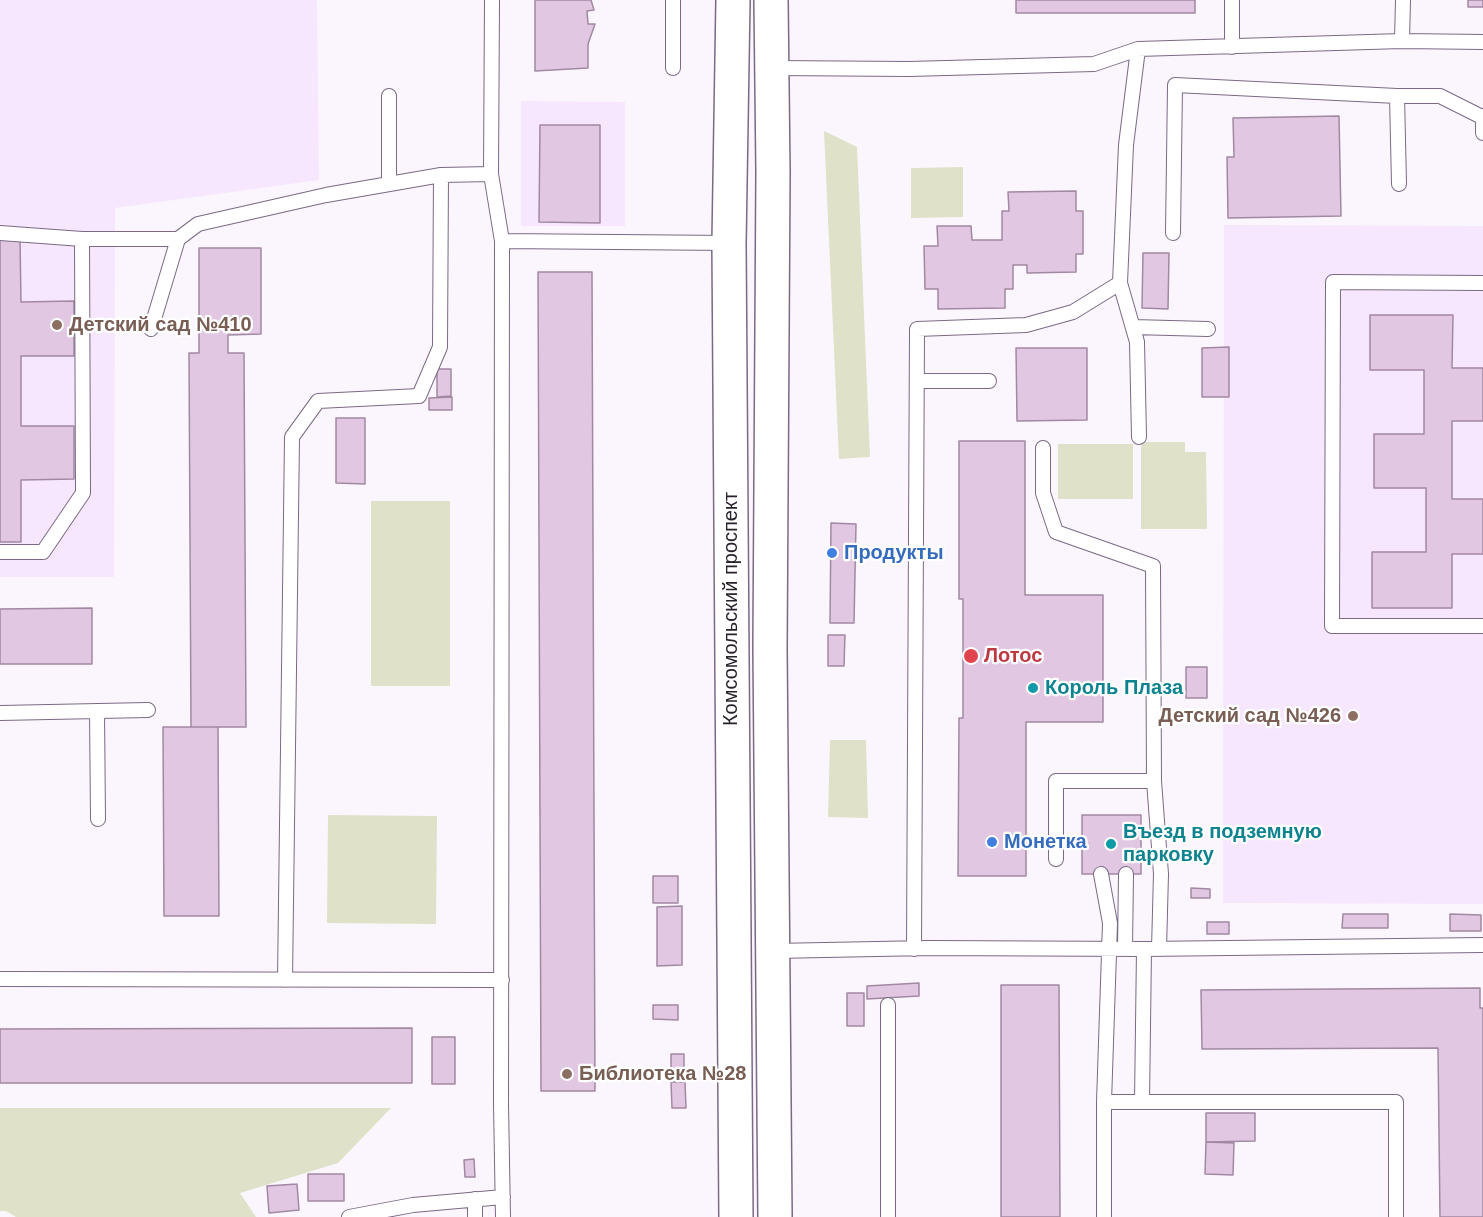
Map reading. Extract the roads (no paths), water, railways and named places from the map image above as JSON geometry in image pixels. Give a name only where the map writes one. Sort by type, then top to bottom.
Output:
[{"type":"main road","name":"Комсомольский проспект","points":[[732,0],[729,243],[736,1217]]},
{"type":"main road","name":"Комсомольский проспект","points":[[771,0],[771,726],[775,1217]]},
{"type":"main road","points":[[731,582],[736,567],[740,563],[751,566],[756,580],[758,684],[771,726]]},
{"type":"main road","points":[[734,951],[773,951]]},
{"type":"main road","points":[[736,1167],[748,1217]]},
{"type":"lane","points":[[492,0],[491,174],[502,241],[501,1104],[503,1217]]},
{"type":"lane","points":[[673,0],[673,68]]},
{"type":"lane","points":[[1232,0],[1232,47]]},
{"type":"lane","points":[[1402,0],[1402,41]]},
{"type":"lane","points":[[772,68],[909,69],[1094,64],[1138,49],[1402,41],[1483,42]]},
{"type":"lane","points":[[1138,49],[1126,144],[1120,283],[1137,342],[1139,437]]},
{"type":"lane","points":[[1173,232],[1175,85],[1440,96],[1483,117],[1483,133]]},
{"type":"lane","points":[[389,96],[389,184]]},
{"type":"lane","points":[[1397,96],[1400,184]]},
{"type":"lane","points":[[151,329],[178,239],[198,224],[326,195],[441,175],[491,174]]},
{"type":"lane","points":[[285,980],[292,437],[318,401],[419,396],[440,347],[441,175]]},
{"type":"lane","points":[[0,233],[82,239],[178,239]]},
{"type":"lane","points":[[0,552],[44,552],[83,493],[82,239]]},
{"type":"lane","points":[[502,241],[729,243]]},
{"type":"lane","points":[[1483,283],[1333,282],[1332,626],[1483,626]]},
{"type":"lane","points":[[914,949],[917,329],[1026,325],[1073,312],[1120,283]]},
{"type":"lane","points":[[1133,327],[1208,329]]},
{"type":"lane","points":[[917,381],[989,381]]},
{"type":"lane","points":[[1043,448],[1043,493],[1056,532],[1154,566],[1154,782],[1161,874],[1159,949]]},
{"type":"lane","points":[[0,713],[148,710]]},
{"type":"lane","points":[[98,711],[98,819]]},
{"type":"lane","points":[[1056,859],[1056,782],[1154,782]]},
{"type":"lane","points":[[1101,874],[1110,923],[1104,1102],[1104,1217]]},
{"type":"lane","points":[[1125,949],[1126,874]]},
{"type":"lane","points":[[773,951],[1144,950],[1483,945]]},
{"type":"lane","points":[[1142,1102],[1144,950]]},
{"type":"lane","points":[[0,979],[502,980]]},
{"type":"lane","points":[[888,1005],[888,1217]]},
{"type":"lane","points":[[1104,1102],[1396,1102],[1396,1217]]},
{"type":"lane","points":[[349,1217],[413,1205],[503,1197]]},
{"type":"lane","points":[[475,1199],[475,1217]]},
{"type":"place","name":"Детский сад №410","points":[[57,325]]},
{"type":"place","name":"Продукты","points":[[832,553]]},
{"type":"place","name":"Лотос","points":[[971,656]]},
{"type":"place","name":"Король Плаза","points":[[1033,688]]},
{"type":"place","name":"Детский сад №426","points":[[1353,716]]},
{"type":"place","name":"Монетка","points":[[992,842]]},
{"type":"place","name":"Въезд в подземную парковку","points":[[1111,844]]},
{"type":"place","name":"Библиотека №28","points":[[567,1074]]}]
